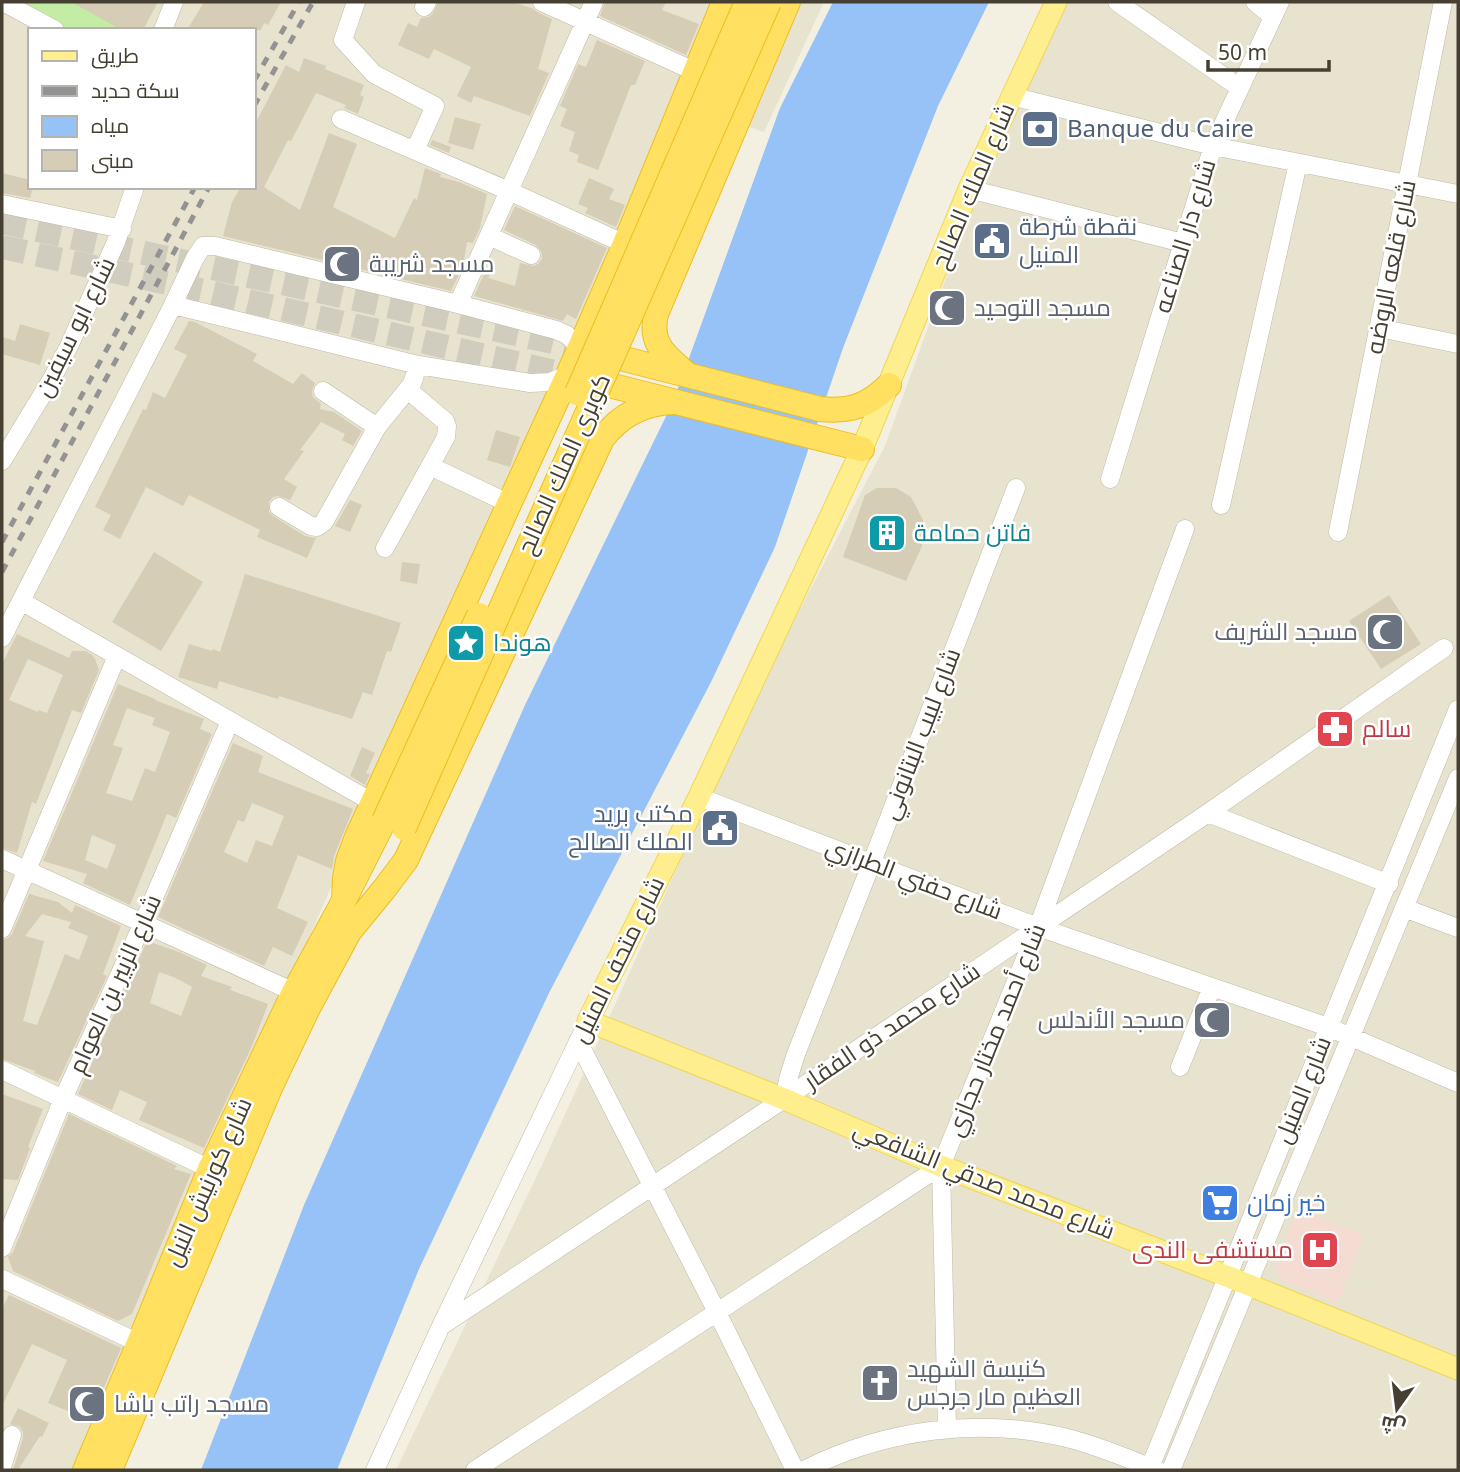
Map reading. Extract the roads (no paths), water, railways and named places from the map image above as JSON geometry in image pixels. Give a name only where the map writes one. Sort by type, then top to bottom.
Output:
[{"type":"highway","points":[[344,900],[348,861],[372,802],[580,348],[724,2]]},
{"type":"highway","name":"كوبرى الملك الصالح","points":[[344,900],[384,821],[500,570],[747,2]]},
{"type":"highway","name":"كوبرى الملك الصالح","points":[[355,924],[404,828],[769,2]]},
{"type":"highway","points":[[688,375],[668,356],[655,338],[653,327],[656,314],[788,2]]},
{"type":"highway","points":[[624,246],[628,256],[644,269],[654,272],[674,269]]},
{"type":"highway","points":[[580,348],[848,412],[854,421],[854,432],[847,440],[837,443]]},
{"type":"highway","points":[[568,375],[636,404],[673,401],[862,449]]},
{"type":"highway","points":[[832,409],[865,404],[889,385]]},
{"type":"highway","points":[[355,924],[405,860],[603,439],[636,404]]},
{"type":"highway","points":[[523,476],[576,496]]},
{"type":"highway","name":"شارع كورنيش النيل","points":[[85,1470],[210,1169],[294,992],[344,900]]},
{"type":"highway","name":"شارع كورنيش النيل","points":[[110,1470],[270,1088],[308,1008],[355,924]]},
{"type":"main road","name":"شارع الملك الصالح","points":[[862,449],[969,189],[1056,2]]},
{"type":"main road","name":"شارع متحف المنيل","points":[[588,1021],[699,797],[862,449]]},
{"type":"main road","name":"شارع محمد صدقي الشافعي","points":[[588,1021],[784,1099],[941,1166],[1458,1368]]},
{"type":"street","points":[[3,2],[51,28]]},
{"type":"street","points":[[164,28],[174,2]]},
{"type":"street","points":[[356,2],[343,40],[374,74],[435,106],[415,150]]},
{"type":"street","points":[[541,2],[696,72]]},
{"type":"street","points":[[458,304],[594,2]]},
{"type":"street","points":[[1117,2],[1141,8],[1240,88]]},
{"type":"street","points":[[1255,2],[1277,9]]},
{"type":"street","name":"شارع قلعه الروضه","points":[[1338,532],[1443,2]]},
{"type":"street","name":"شارع دار الصناعه","points":[[1110,479],[1213,146],[1277,9]]},
{"type":"street","points":[[1012,96],[1213,146],[1458,194]]},
{"type":"street","points":[[341,119],[509,191],[624,246]]},
{"type":"street","points":[[1221,505],[1298,163]]},
{"type":"street","name":"شارع ابو سيفين","points":[[2,461],[53,377],[85,313],[122,229],[134,189]]},
{"type":"street","points":[[969,189],[1184,243]]},
{"type":"street","points":[[2,204],[122,229]]},
{"type":"street","points":[[489,236],[531,255]]},
{"type":"street","points":[[2,638],[203,246],[215,246],[556,330],[567,335],[580,348]]},
{"type":"street","points":[[173,305],[418,365],[530,383],[550,382],[568,375]]},
{"type":"street","points":[[1378,328],[1458,344]]},
{"type":"street","points":[[279,507],[311,526],[317,527],[324,522],[377,427],[408,390],[418,365]]},
{"type":"street","points":[[385,548],[446,437],[445,421],[408,390]]},
{"type":"street","points":[[323,391],[377,427]]},
{"type":"street","points":[[430,466],[510,504]]},
{"type":"street","name":"شارع لبيب البتانوني","points":[[784,1099],[796,1054],[1016,488]]},
{"type":"street","name":"شارع أحمد مختار حجازي","points":[[475,1470],[941,1166],[1038,927],[1185,529]]},
{"type":"street","points":[[21,601],[372,802]]},
{"type":"street","name":"شارع محمد ذو الفقار","points":[[441,1326],[1208,813],[1444,648]]},
{"type":"street","points":[[2,929],[117,656]]},
{"type":"street","name":"شارع المنيل","points":[[1171,1470],[1328,1027],[1458,709]]},
{"type":"street","name":"شارع الزبير بن العوام","points":[[2,1248],[63,1100],[230,720]]},
{"type":"street","name":"شارع المنيل","points":[[1152,1469],[1350,1037],[1458,778]]},
{"type":"street","name":"شارع حفني الطرازي","points":[[699,797],[1038,927],[1328,1027],[1458,1083]]},
{"type":"street","points":[[1208,813],[1388,884]]},
{"type":"street","points":[[2,859],[294,992]]},
{"type":"street","points":[[1404,908],[1458,929]]},
{"type":"street","points":[[1180,1067],[1212,987]]},
{"type":"street","name":"شارع متحف المنيل","points":[[375,1470],[588,1021]]},
{"type":"street","points":[[578,1041],[796,1470]]},
{"type":"street","points":[[2,1070],[210,1169]]},
{"type":"street","points":[[941,1166],[947,1429]]},
{"type":"street","points":[[3,1284],[139,1343]]},
{"type":"street","points":[[804,1470],[863,1445],[904,1435],[947,1429],[989,1428],[1030,1431],[1071,1439],[1111,1451],[1152,1469]]},
{"type":"street","points":[[2,1467],[12,1435]]},
{"type":"water","points":[[833,2],[989,2],[938,106],[843,348],[775,547],[711,682],[549,993],[419,1269],[337,1470],[201,1470],[304,1205],[525,705],[673,402],[780,108]]},
{"type":"tunnel","points":[[2,222],[580,348]]},
{"type":"tunnel","points":[[2,247],[568,375]]},
{"type":"railway","points":[[256,77],[299,2]]},
{"type":"railway","points":[[256,102],[313,2]]},
{"type":"railway","points":[[2,542],[194,189]]},
{"type":"railway","points":[[2,572],[208,189]]},
{"type":"place","name":"Banque du Caire","points":[[1040,129]]},
{"type":"place","name":"نقطة شرطة المنيل","points":[[992,241]]},
{"type":"place","name":"مسجد شريبة","points":[[342,264]]},
{"type":"place","name":"مسجد التوحيد","points":[[947,308]]},
{"type":"place","name":"فاتن حمامة","points":[[887,533]]},
{"type":"place","name":"مسجد الشريف","points":[[1385,632]]},
{"type":"place","name":"هوندا","points":[[466,643]]},
{"type":"place","name":"سالم","points":[[1335,729]]},
{"type":"place","name":"مكتب بريد الملك الصالح","points":[[720,828]]},
{"type":"place","name":"مسجد الأندلس","points":[[1212,1020]]},
{"type":"place","name":"خير زمان","points":[[1220,1203]]},
{"type":"place","name":"مستشفى الندى","points":[[1320,1250]]},
{"type":"place","name":"كنيسة الشهيد العظيم مار جرجس","points":[[880,1383]]},
{"type":"place","name":"مسجد راتب باشا","points":[[87,1404]]}]
